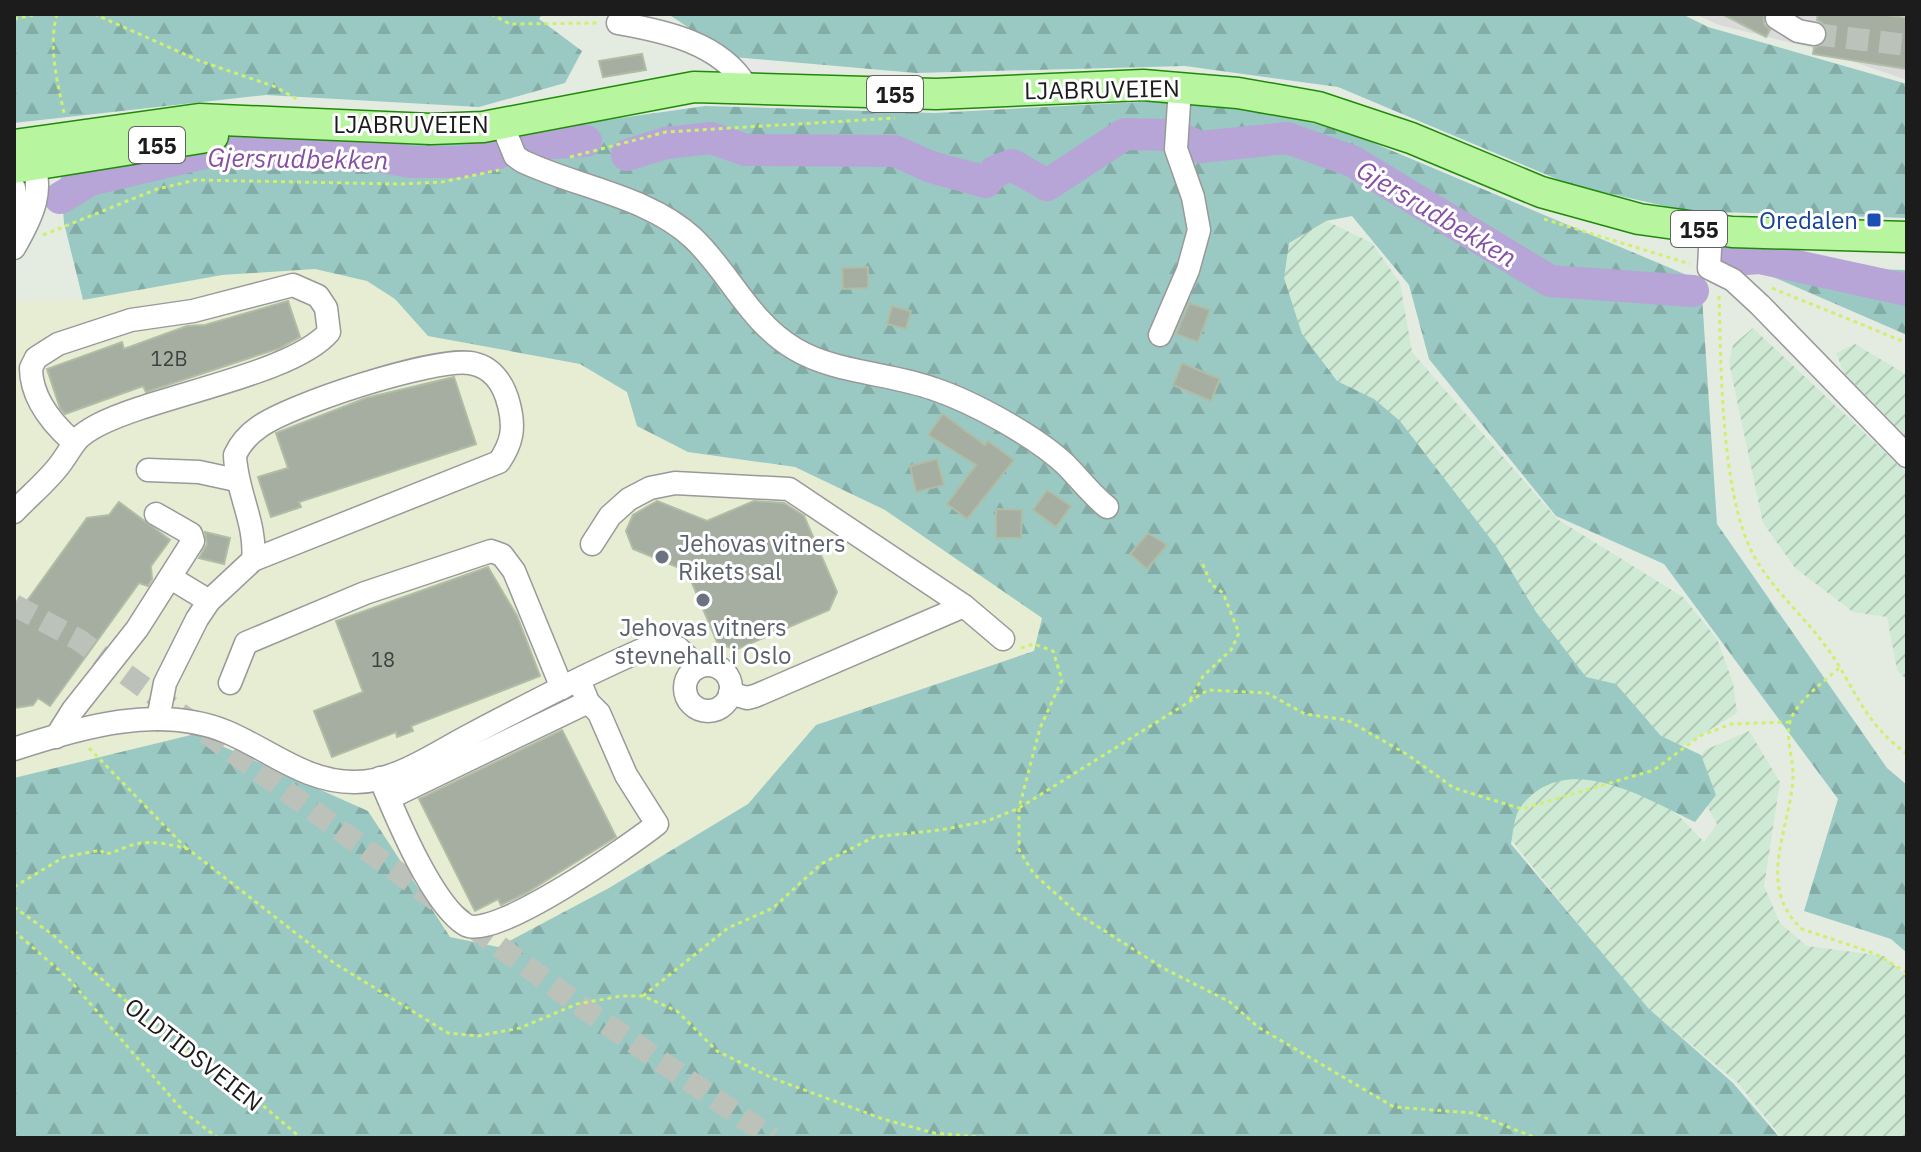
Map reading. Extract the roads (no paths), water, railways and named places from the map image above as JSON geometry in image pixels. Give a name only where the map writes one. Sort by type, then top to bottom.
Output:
[{"type":"main road","name":"LJABRUVEIEN","points":[[20,157],[63,137],[199,119],[431,129],[502,124],[694,87],[746,86],[925,94],[1109,84],[1180,87],[1260,96],[1318,107],[1399,133],[1564,200],[1651,221],[1711,230],[1907,237]]},
{"type":"main road","name":"LJABRUVEIEN","points":[[20,157],[280,124]]},
{"type":"street","points":[[1777,18],[1798,31],[1814,34]]},
{"type":"street","points":[[618,23],[676,37],[726,59],[746,86]]},
{"type":"street","points":[[1160,335],[1188,270],[1199,230],[1193,197],[1176,149],[1180,87]]},
{"type":"street","points":[[502,124],[515,156],[529,165],[619,198],[690,235],[756,316],[791,347],[823,361],[911,381],[963,400],[1035,440],[1063,462],[1107,507]]},
{"type":"street","points":[[20,157],[38,172],[34,217],[25,239]]},
{"type":"street","points":[[14,188],[25,239]]},
{"type":"street","points":[[1711,230],[1721,274],[1907,456]]},
{"type":"street","points":[[14,512],[61,464],[72,441],[129,411],[286,360],[320,343],[329,332],[326,308],[318,296],[293,285],[193,311],[131,320],[48,349],[31,368],[31,381],[52,423],[72,441]]},
{"type":"street","points":[[158,719],[165,683],[209,601],[253,560],[499,462],[510,446],[513,426],[509,401],[498,378],[486,368],[469,363],[440,365],[311,404],[258,428],[235,455],[236,480],[255,542],[253,560]]},
{"type":"street","points":[[148,470],[199,472],[236,480]]},
{"type":"street","points":[[592,544],[610,516],[629,499],[650,488],[675,483],[778,486],[804,496],[964,606],[1003,639]]},
{"type":"street","points":[[63,735],[171,578],[192,537],[156,514]]},
{"type":"street","points":[[230,683],[246,643],[365,593],[491,551],[502,555],[514,571],[570,684],[599,713],[626,775],[657,824],[580,877],[506,917],[474,927],[463,923],[426,873],[384,788]]},
{"type":"street","points":[[171,578],[209,601]]},
{"type":"street","points":[[730,693],[747,698],[755,696],[964,606]]},
{"type":"street","points":[[384,788],[422,760],[658,643],[678,648],[698,667]]},
{"type":"street","points":[[714,666],[724,672],[730,693],[718,708],[707,711],[696,708],[688,699],[685,688],[688,677],[698,667],[714,666]]},
{"type":"street","points":[[14,749],[63,735],[158,719],[195,722],[225,731],[321,779],[384,788],[588,702]]},
{"type":"waterway","name":"Gjersrudbekken","points":[[627,155],[666,143],[711,138],[746,150],[895,151],[931,167],[986,182],[994,172],[1012,165],[1047,185],[1125,134],[1168,135]]},
{"type":"waterway","name":"Gjersrudbekken","points":[[1182,139],[1200,147],[1287,138],[1352,161],[1550,281],[1693,291]]},
{"type":"waterway","name":"Gjersrudbekken","points":[[519,145],[586,141]]},
{"type":"waterway","name":"Gjersrudbekken","points":[[60,198],[90,180],[209,152],[376,156],[410,162],[462,162],[496,154]]},
{"type":"waterway","name":"Gjersrudbekken","points":[[1731,260],[1760,258],[1907,290]]},
{"type":"tunnel","points":[[1814,34],[1907,45]]},
{"type":"tunnel","points":[[14,605],[79,640],[585,1009],[772,1138]]},
{"type":"place","name":"Oredalen","points":[[1874,220]]},
{"type":"place","name":"Jehovas vitners Rikets sal","points":[[662,557]]},
{"type":"place","name":"Jehovas vitners stevnehall i Oslo","points":[[703,600]]}]
